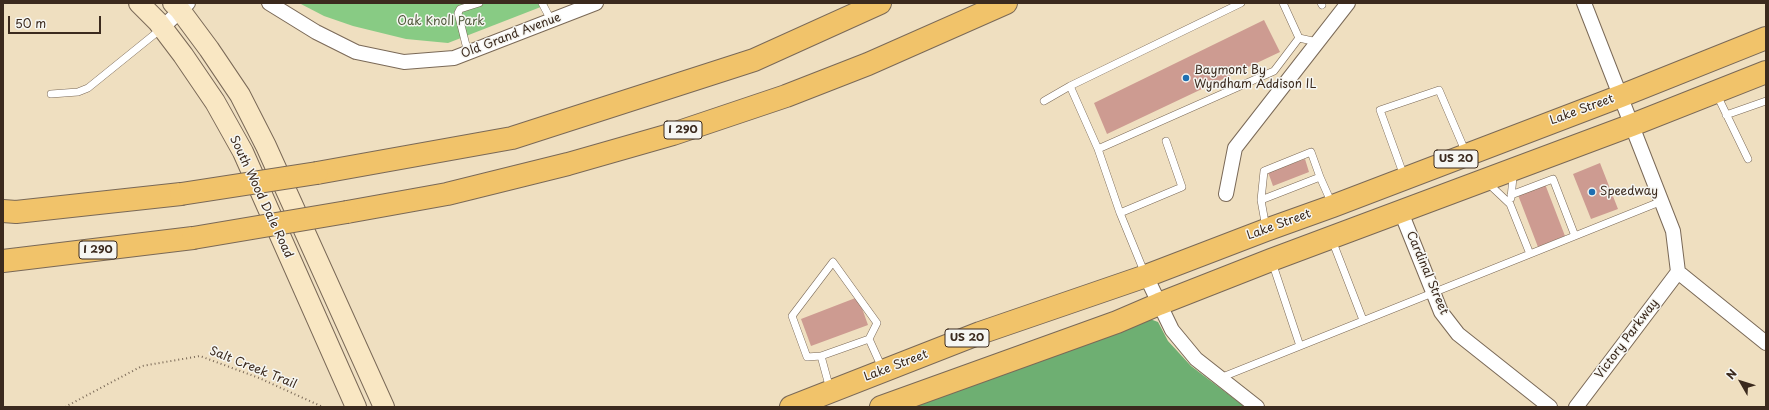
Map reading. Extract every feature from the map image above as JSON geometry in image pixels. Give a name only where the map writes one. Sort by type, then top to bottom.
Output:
[{"type":"main road","name":"South Wood Dale Road","points":[[139,3],[162,28],[215,102],[243,152],[356,407]]},
{"type":"main road","points":[[3,211],[16,212],[181,194],[317,173],[512,138],[754,60],[880,3]]},
{"type":"main road","name":"I 290","points":[[3,261],[193,238],[347,212],[454,192],[568,164],[673,134],[786,96],[868,64],[1006,3]]},
{"type":"main road","name":"South Wood Dale Road","points":[[180,5],[240,95],[266,146],[383,404]]},
{"type":"main road","name":"Lake Street","points":[[791,407],[980,333],[1146,276],[1333,206],[1621,96],[1766,38]]},
{"type":"main road","name":"US 20","points":[[887,405],[1062,343],[1271,260],[1401,212],[1478,181],[1632,125],[1766,72]]},
{"type":"main road","points":[[884,371],[887,405]]},
{"type":"street","name":"Old Grand Avenue","points":[[269,3],[316,32],[356,52],[404,62],[454,58],[596,3]]},
{"type":"street","points":[[1226,194],[1236,148],[1348,3]]},
{"type":"street","points":[[1584,3],[1673,230],[1678,272],[1766,344]]},
{"type":"street","points":[[162,28],[180,5]]},
{"type":"street","name":"Cardinal Street","points":[[1401,212],[1441,312],[1458,334],[1550,407]]},
{"type":"street","name":"Victory Parkway","points":[[1576,407],[1678,272]]},
{"type":"street","points":[[1146,276],[1172,330],[1196,359],[1257,407]]},
{"type":"lane","points":[[468,52],[458,13],[460,10],[479,3]]},
{"type":"lane","points":[[542,3],[552,20]]},
{"type":"lane","points":[[1044,101],[1070,86],[1241,3]]},
{"type":"lane","points":[[1283,3],[1299,38]]},
{"type":"lane","points":[[51,94],[78,92],[88,88],[162,28]]},
{"type":"lane","points":[[1098,149],[1274,71],[1299,38]]},
{"type":"lane","points":[[1299,38],[1318,42]]},
{"type":"lane","points":[[1070,86],[1098,149],[1120,213],[1146,276]]},
{"type":"lane","points":[[1404,178],[1380,110],[1439,90],[1466,155]]},
{"type":"lane","points":[[1716,93],[1748,159]]},
{"type":"lane","points":[[1726,115],[1766,101]]},
{"type":"lane","points":[[1120,213],[1182,187],[1166,141]]},
{"type":"lane","points":[[1266,230],[1261,200],[1264,171],[1311,152],[1333,206]]},
{"type":"lane","points":[[1510,204],[1513,177],[1531,163]]},
{"type":"lane","points":[[1261,200],[1320,177]]},
{"type":"lane","points":[[1511,195],[1553,179],[1575,236]]},
{"type":"lane","points":[[1478,181],[1492,187],[1510,204],[1530,254]]},
{"type":"lane","points":[[1220,378],[1662,202]]},
{"type":"lane","points":[[1331,237],[1363,320]]},
{"type":"lane","points":[[1271,260],[1300,346]]},
{"type":"lane","points":[[833,262],[877,323],[869,339],[821,356],[807,358],[792,316],[833,262]]},
{"type":"lane","points":[[869,339],[884,371]]},
{"type":"lane","points":[[821,356],[831,391]]},
{"type":"path","name":"Salt Creek Trail","points":[[65,407],[142,366],[200,356],[259,378],[323,407]]},
{"type":"green space","name":"Oak Knoll Park","points":[[299,3],[551,3],[448,43],[406,39],[353,26],[324,16]]},
{"type":"green space","points":[[1150,319],[1158,322],[1168,341],[1191,366],[1245,407],[902,407]]},
{"type":"building","name":"Baymont By Wyndham Addison IL","points":[[1264,20],[1280,52],[1107,134],[1094,103]]},
{"type":"building","points":[[1305,159],[1309,172],[1273,186],[1268,172]]},
{"type":"building","points":[[1600,163],[1618,209],[1591,219],[1573,174]]},
{"type":"building","points":[[1545,184],[1565,236],[1538,247],[1518,195]]},
{"type":"building","points":[[858,297],[868,325],[811,346],[801,319]]},
{"type":"place","name":"Baymont By Wyndham Addison IL","points":[[1186,78]]},
{"type":"place","name":"Speedway","points":[[1592,192]]}]
